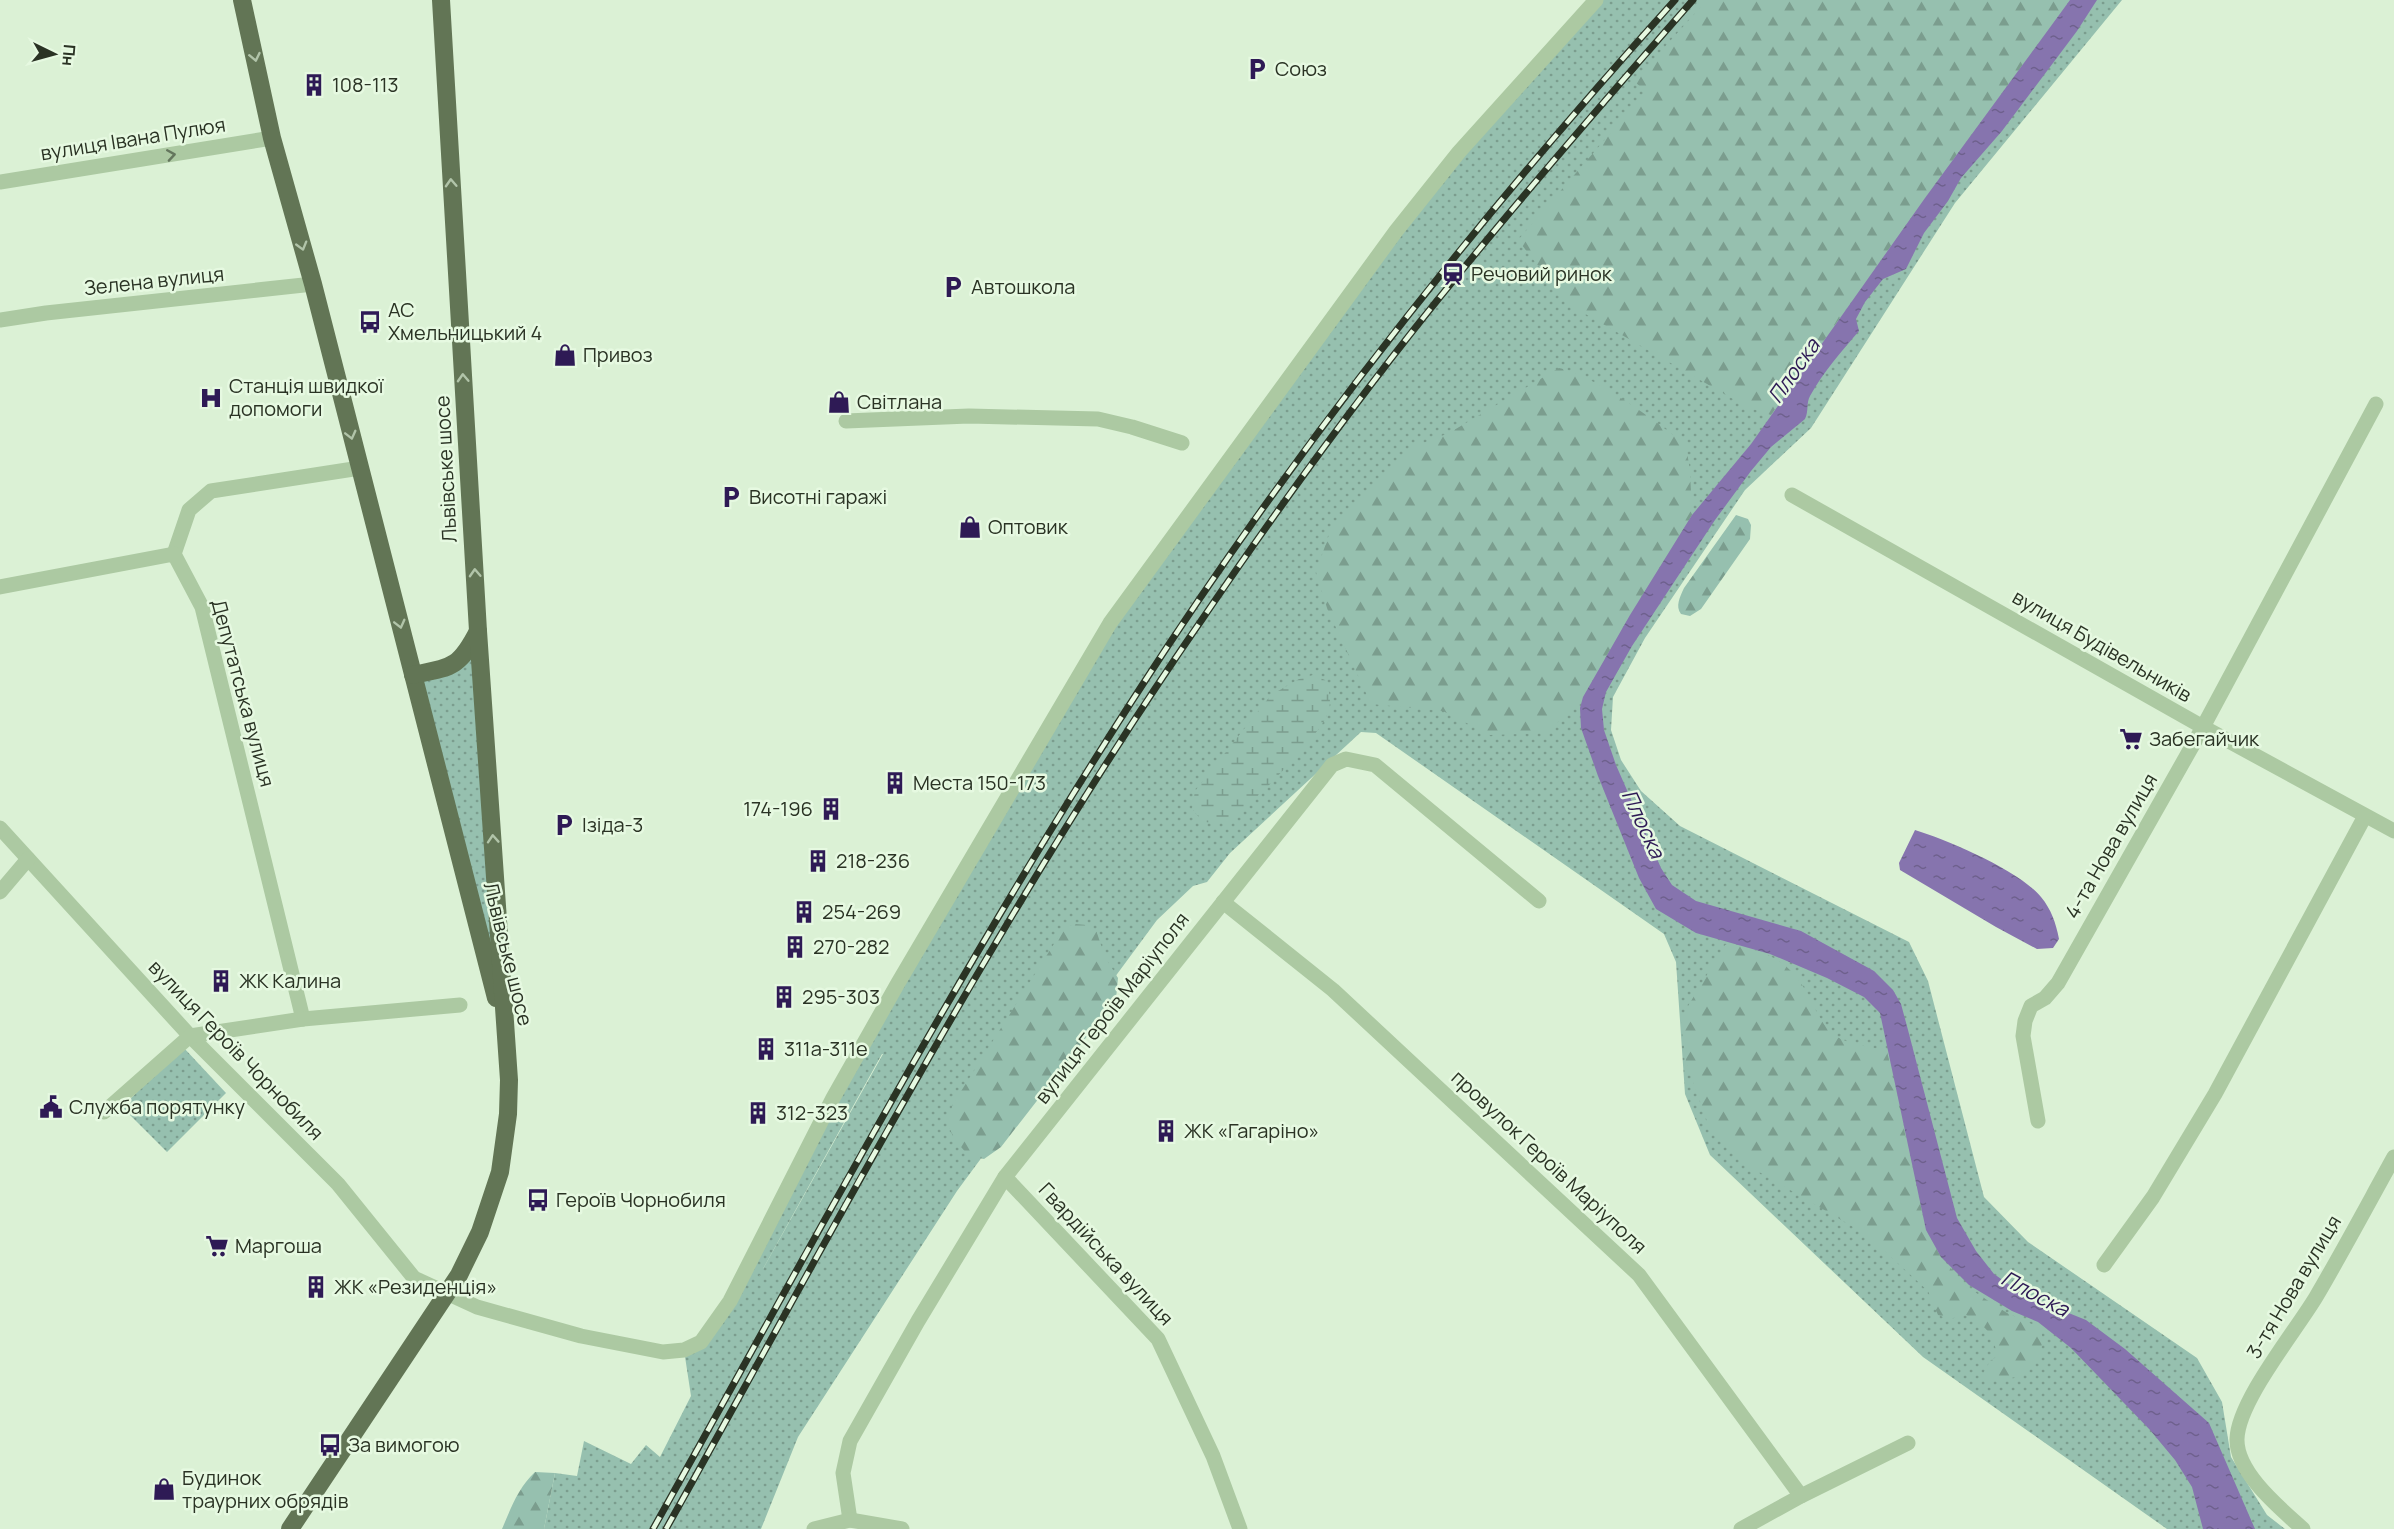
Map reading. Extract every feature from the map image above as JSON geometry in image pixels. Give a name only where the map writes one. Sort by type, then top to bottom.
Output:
[{"type":"main road","name":"Львівське шосе","points":[[242,0],[272,138],[313,284],[508,1044]]},
{"type":"main road","name":"Львівське шосе","points":[[441,0],[478,631],[508,1044]]},
{"type":"main road","points":[[413,675],[449,667],[461,660],[478,631]]},
{"type":"main road","points":[[290,1529],[459,1275],[480,1232],[500,1172],[508,1114],[508,1044]]},
{"type":"street","name":"вулиця Героїв Чорнобиля","points":[[0,828],[190,1036],[338,1184],[414,1278],[477,1307],[524,1322],[622,1345],[663,1352],[684,1350],[701,1342],[730,1301],[833,1098],[871,1031],[1110,623],[1396,231],[1459,152],[1596,0]]},
{"type":"street","name":"вулиця Івана Пулюя","points":[[0,182],[272,138]]},
{"type":"street","name":"Зелена вулиця","points":[[0,320],[313,284]]},
{"type":"street","name":"4-та Нова вулиця","points":[[2038,1121],[2023,1036],[2025,1021],[2031,1006],[2045,998],[2058,983],[2203,727],[2376,404]]},
{"type":"street","points":[[846,420],[969,416],[1098,419],[1182,443]]},
{"type":"street","points":[[0,587],[174,555],[189,510],[211,490],[360,468]]},
{"type":"street","name":"вулиця Будівельників","points":[[1792,495],[2203,727],[2394,831]]},
{"type":"street","name":"Депутатська вулиця","points":[[174,555],[202,607],[303,1019]]},
{"type":"street","name":"вулиця Героїв Маріуполя","points":[[850,1520],[843,1473],[850,1440],[918,1321],[1005,1177],[1332,765],[1346,759],[1375,765],[1539,901]]},
{"type":"street","points":[[2104,1265],[2153,1197],[2215,1094],[2365,816]]},
{"type":"street","points":[[0,892],[28,859]]},
{"type":"street","name":"провулок Героїв Маріуполя","points":[[1223,902],[1333,990],[1639,1275],[1801,1496]]},
{"type":"street","points":[[104,1112],[190,1036],[303,1019],[460,1005]]},
{"type":"street","name":"3-тя Нова вулиця","points":[[2303,1529],[2264,1493],[2243,1461],[2237,1441],[2243,1411],[2315,1298],[2394,1157]]},
{"type":"street","name":"Гвардійська вулиця","points":[[1005,1177],[1158,1339],[1213,1456],[1240,1529]]},
{"type":"street","points":[[1741,1529],[1801,1496],[1908,1443]]},
{"type":"street","points":[[814,1528],[850,1520],[902,1529]]},
{"type":"green space","points":[[1596,0],[2122,0],[1955,203],[1811,428],[1745,490],[1645,638],[1613,697],[1611,730],[1621,760],[1641,791],[1680,826],[1909,942],[1928,981],[1984,1197],[2028,1242],[2197,1358],[2222,1402],[2231,1457],[2267,1515],[2285,1529],[2167,1529],[1923,1357],[1710,1155],[1685,1094],[1676,962],[1664,934],[1376,733],[1361,732],[1230,853],[1207,882],[1193,886],[1157,920],[957,1191],[798,1437],[761,1529],[544,1529],[555,1473],[577,1476],[584,1441],[631,1464],[646,1445],[660,1457],[691,1396],[684,1350],[701,1342],[833,1098],[1110,623],[1396,231]],"holes":[[[882,1054],[883,1054],[759,1276]]]},
{"type":"green space","points":[[1707,0],[2070,0],[1925,198],[1771,415],[1747,407],[1568,304],[1518,240],[1646,92],[1634,81]]},
{"type":"green space","points":[[1559,368],[1589,379],[1607,389],[1686,445],[1692,515],[1630,615],[1583,697],[1547,733],[1490,735],[1443,711],[1371,704],[1327,608],[1316,572],[1331,529],[1413,447],[1449,433]]},
{"type":"green space","points":[[1736,515],[1748,519],[1751,525],[1750,539],[1701,609],[1690,616],[1681,614],[1678,605],[1684,588]]},
{"type":"green space","points":[[478,631],[508,1044],[413,675],[438,670]]},
{"type":"green space","points":[[1313,675],[1325,680],[1329,693],[1329,711],[1322,725],[1281,773],[1249,805],[1224,823],[1203,822],[1192,809],[1195,791],[1271,695],[1299,679]]},
{"type":"green space","points":[[1075,924],[1087,925],[1096,930],[1105,957],[1118,978],[1116,999],[1001,1147],[984,1159],[969,1156],[954,1139],[947,1122],[953,1104],[1064,928]]},
{"type":"green space","points":[[1731,943],[1767,955],[1785,966],[1801,984],[1822,1022],[1834,1035],[1852,1043],[1887,1051],[1926,1230],[1941,1257],[1967,1287],[2007,1313],[2041,1328],[2040,1352],[2029,1369],[2011,1378],[1987,1381],[1984,1372],[1990,1361],[1996,1357],[1996,1350],[1992,1337],[1984,1327],[1966,1315],[1949,1319],[1938,1315],[1928,1291],[1867,1235],[1754,1169],[1708,1124],[1686,1062],[1681,1024],[1685,1011],[1725,945]]},
{"type":"green space","points":[[183,1047],[226,1093],[167,1152],[122,1107]]},
{"type":"green space","points":[[535,1472],[555,1473],[544,1529],[502,1529],[519,1492]]},
{"type":"water","points":[[2070,0],[2097,0],[2077,31],[2002,131],[1961,178],[1948,201],[1924,233],[1906,269],[1883,279],[1865,302],[1856,319],[1859,331],[1815,387],[1809,399],[1805,419],[1771,447],[1715,520],[1632,646],[1606,692],[1602,709],[1604,730],[1616,765],[1661,868],[1672,885],[1696,901],[1801,931],[1874,971],[1893,990],[1901,1004],[1957,1218],[1976,1251],[1994,1274],[2024,1295],[2086,1320],[2125,1349],[2209,1423],[2255,1529],[2203,1529],[2192,1487],[2175,1460],[2150,1430],[2071,1348],[2038,1322],[2012,1311],[1969,1285],[1941,1257],[1926,1230],[1880,1013],[1864,997],[1827,978],[1770,954],[1696,933],[1656,909],[1639,878],[1581,728],[1580,708],[1583,697],[1630,615],[1692,515],[1751,444],[1925,198]]},
{"type":"water","points":[[1915,830],[1946,841],[2001,867],[2031,887],[2045,902],[2055,922],[2059,939],[2053,948],[2037,949],[1900,870],[1899,863]]},
{"type":"railway","points":[[653,1529],[950,998],[1076,790],[1201,597],[1263,507],[1394,333],[1532,164],[1675,0]]},
{"type":"railway","points":[[666,1529],[858,1182],[990,952],[1058,839],[1129,728],[1264,531],[1326,444],[1391,359],[1545,171],[1693,0]]},
{"type":"place","name":"Союз","points":[[1257,69]]},
{"type":"place","name":"108-113","points":[[314,85]]},
{"type":"place","name":"Речовий ринок","points":[[1453,274]]},
{"type":"place","name":"Автошкола","points":[[953,287]]},
{"type":"place","name":"АС Хмельницький 4","points":[[370,322]]},
{"type":"place","name":"Привоз","points":[[565,355]]},
{"type":"place","name":"Станція швидкої допомоги","points":[[211,398]]},
{"type":"place","name":"Світлана","points":[[839,402]]},
{"type":"place","name":"Висотні гаражі","points":[[731,497]]},
{"type":"place","name":"Оптовик","points":[[970,527]]},
{"type":"place","name":"Забегайчик","points":[[2131,739]]},
{"type":"place","name":"Места 150-173","points":[[895,783]]},
{"type":"place","name":"174-196","points":[[831,809]]},
{"type":"place","name":"Ізіда-3","points":[[564,825]]},
{"type":"place","name":"218-236","points":[[818,861]]},
{"type":"place","name":"254-269","points":[[804,912]]},
{"type":"place","name":"270-282","points":[[795,947]]},
{"type":"place","name":"ЖК Калина","points":[[221,981]]},
{"type":"place","name":"295-303","points":[[784,997]]},
{"type":"place","name":"311а-311е","points":[[766,1049]]},
{"type":"place","name":"Служба порятунку","points":[[51,1107]]},
{"type":"place","name":"312-323","points":[[758,1113]]},
{"type":"place","name":"ЖК «Гагаріно»","points":[[1166,1131]]},
{"type":"place","name":"Героїв Чорнобиля","points":[[538,1200]]},
{"type":"place","name":"Маргоша","points":[[217,1246]]},
{"type":"place","name":"ЖК «Резиденція»","points":[[316,1287]]},
{"type":"place","name":"За вимогою","points":[[330,1445]]},
{"type":"place","name":"Будинок траурних обрядів","points":[[164,1489]]},
{"type":"water label","name":"Плоска","points":[[1794,371]]},
{"type":"water label","name":"Плоска","points":[[1643,824]]},
{"type":"water label","name":"Плоска","points":[[2035,1294]]}]
